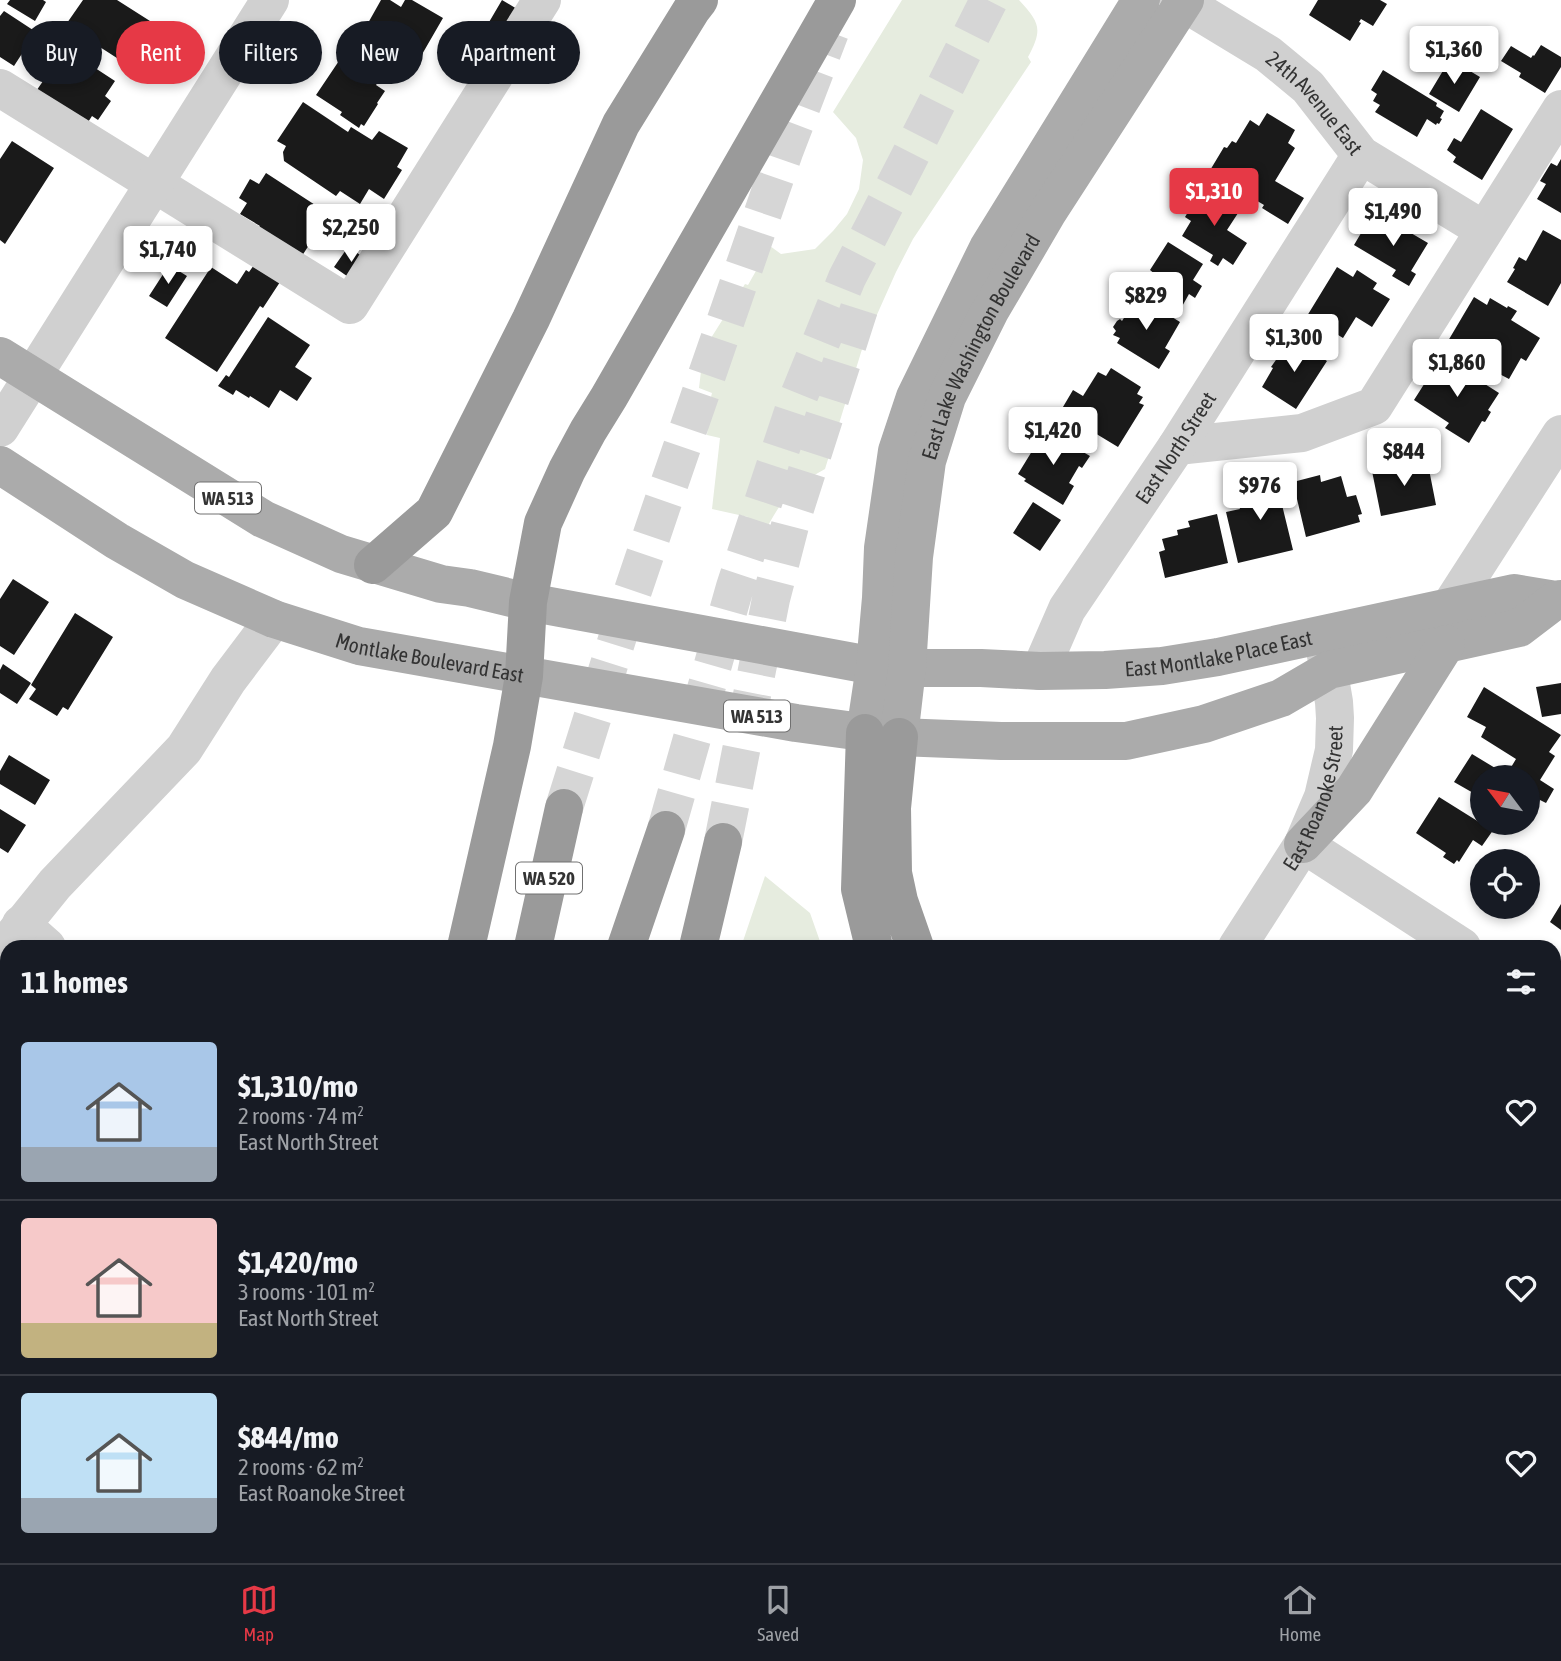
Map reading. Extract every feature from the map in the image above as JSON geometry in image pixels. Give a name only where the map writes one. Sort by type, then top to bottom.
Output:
[{"type":"highway","points":[[373,565],[434,512],[531,319],[621,124],[699,0]]},
{"type":"highway","points":[[467,940],[509,757],[524,676],[528,602],[543,523],[566,470],[837,0]]},
{"type":"highway","points":[[872,940],[860,889],[882,735]]},
{"type":"highway","points":[[882,735],[892,808],[893,873],[913,940]]},
{"type":"highway","name":"WA 520","points":[[535,940],[564,808]]},
{"type":"highway","points":[[628,940],[666,830]]},
{"type":"highway","points":[[700,940],[723,842]]},
{"type":"main road","name":"East Lake Washington Boulevard","points":[[891,667],[881,598],[883,548],[897,451],[915,397],[988,248],[1141,0]]},
{"type":"main road","name":"East Lake Washington Boulevard","points":[[882,735],[891,667],[914,557],[927,461],[947,397],[990,312],[1048,212],[1182,1]]},
{"type":"main road","name":"WA 513","points":[[0,356],[263,519],[341,554],[441,583],[528,602],[891,667]]},
{"type":"main road","name":"Montlake Boulevard East","points":[[0,465],[117,541],[185,580],[274,619],[359,646],[796,723],[882,735]]},
{"type":"main road","name":"East Montlake Place East","points":[[891,667],[1040,671],[1162,666],[1218,657],[1325,652],[1448,626],[1519,628],[1559,600]]},
{"type":"main road","points":[[1303,844],[1354,790],[1448,626]]},
{"type":"main road","name":"East Montlake Place East","points":[[882,735],[979,741],[1126,741],[1204,724],[1281,698],[1325,652]]},
{"type":"street","points":[[0,428],[270,0]]},
{"type":"street","points":[[0,88],[350,305],[542,0]]},
{"type":"street","name":"24th Avenue East","points":[[1182,1],[1268,54],[1308,87],[1361,155],[1484,230]]},
{"type":"street","points":[[1177,446],[1302,433],[1374,406],[1561,108]]},
{"type":"street","name":"East North Street","points":[[1040,671],[1067,609],[1177,446],[1361,155]]},
{"type":"street","points":[[1448,626],[1561,434]]},
{"type":"street","points":[[24,940],[55,884],[184,750],[228,680],[274,619]]},
{"type":"street","name":"East Roanoke Street","points":[[1241,940],[1303,844],[1323,797],[1334,750],[1334,702],[1325,652]]},
{"type":"street","points":[[1303,844],[1451,940]]},
{"type":"shaded area","points":[[902,0],[1019,0],[1037,27],[1036,40],[1028,57],[1031,62],[913,239],[896,272],[863,346],[825,469],[800,484],[782,502],[761,540],[747,535],[748,517],[712,509],[720,438],[707,435],[707,396],[711,397],[712,393],[699,388],[701,371],[705,372],[706,369],[694,365],[745,284],[748,285],[770,246],[781,254],[815,249],[847,214],[859,189],[863,160],[856,138],[833,112]]},
{"type":"shaded area","points":[[765,876],[810,913],[820,940],[743,940]]},
{"type":"building","points":[[10,0],[46,2],[35,21],[7,4]]},
{"type":"building","points":[[83,0],[117,0],[150,21],[116,21],[116,57],[102,48],[102,21],[68,21]]},
{"type":"building","points":[[381,0],[390,0],[401,7],[405,0],[412,0],[443,18],[437,21],[437,28],[423,53],[423,21],[369,21]]},
{"type":"building","points":[[502,0],[522,12],[517,21],[490,21]]},
{"type":"building","points":[[1318,0],[1380,0],[1387,4],[1373,26],[1361,19],[1350,41],[1309,15]]},
{"type":"building","points":[[4,11],[21,22],[21,55],[14,66],[0,57],[0,16]]},
{"type":"building","points":[[1541,45],[1561,57],[1561,67],[1545,93],[1519,77],[1521,73],[1501,61],[1511,46],[1531,58]]},
{"type":"building","points":[[1450,59],[1480,77],[1459,112],[1429,94]]},
{"type":"building","points":[[336,65],[336,84],[377,84],[385,91],[364,126],[361,124],[359,128],[340,115],[342,112],[316,95]]},
{"type":"building","points":[[1383,70],[1437,103],[1436,106],[1444,111],[1439,124],[1427,119],[1417,137],[1375,112],[1380,105],[1373,101],[1377,94],[1371,90]]},
{"type":"building","points":[[102,72],[115,81],[105,96],[111,101],[98,120],[92,116],[83,130],[32,97],[41,84],[102,84]]},
{"type":"building","points":[[303,102],[348,132],[351,127],[372,140],[379,131],[408,148],[397,167],[402,170],[384,199],[369,189],[360,204],[340,191],[336,196],[284,161],[283,152],[286,146],[277,141]]},
{"type":"building","points":[[1481,109],[1513,129],[1482,180],[1453,162],[1456,157],[1447,150],[1454,138],[1461,142]]},
{"type":"building","points":[[1267,113],[1295,130],[1288,143],[1295,148],[1275,181],[1304,198],[1288,224],[1262,208],[1264,205],[1209,172],[1224,147],[1227,148],[1232,141],[1236,143],[1250,120],[1259,126]]},
{"type":"building","points":[[12,141],[54,168],[5,244],[0,240],[0,159]]},
{"type":"building","points":[[1561,159],[1561,213],[1537,199],[1546,184],[1540,181],[1551,163],[1557,166]]},
{"type":"building","points":[[266,173],[329,214],[300,259],[257,229],[260,226],[240,214],[247,203],[239,198],[250,179],[259,184]]},
{"type":"building","points":[[1203,187],[1240,210],[1227,230],[1247,243],[1233,265],[1223,258],[1218,266],[1210,261],[1213,255],[1182,236],[1191,221],[1185,217]]},
{"type":"building","points":[[1387,219],[1428,243],[1411,271],[1416,274],[1409,286],[1392,276],[1396,270],[1354,245],[1367,223],[1373,227],[1376,222],[1384,226]]},
{"type":"building","points":[[1543,230],[1561,240],[1561,283],[1548,306],[1507,282],[1519,257],[1526,261]]},
{"type":"building","points":[[1168,242],[1203,264],[1193,280],[1202,286],[1195,298],[1189,294],[1180,310],[1147,290],[1156,275],[1150,270]]},
{"type":"building","points":[[348,247],[368,260],[354,281],[334,267]]},
{"type":"building","points":[[169,265],[187,276],[167,307],[149,296]]},
{"type":"building","points":[[254,265],[280,282],[263,308],[260,306],[217,372],[165,338],[211,267],[237,284],[246,270],[249,272]]},
{"type":"building","points":[[1337,267],[1353,277],[1357,270],[1377,283],[1373,289],[1390,299],[1372,327],[1356,317],[1343,338],[1307,316]]},
{"type":"building","points":[[1138,296],[1180,322],[1165,348],[1170,351],[1159,369],[1117,343],[1120,338],[1113,335],[1116,331],[1113,327],[1120,319],[1122,321]]},
{"type":"building","points":[[1474,297],[1487,305],[1490,298],[1517,311],[1511,320],[1540,338],[1526,361],[1521,358],[1509,379],[1448,341]]},
{"type":"building","points":[[268,317],[310,345],[295,367],[312,378],[297,401],[280,390],[269,408],[250,396],[249,398],[236,390],[233,395],[218,386],[226,375],[229,377]]},
{"type":"building","points":[[1294,340],[1327,361],[1296,409],[1262,387],[1278,357],[1282,359],[1284,355],[1280,353],[1287,342],[1291,344]]},
{"type":"building","points":[[1444,358],[1499,393],[1488,410],[1491,412],[1485,422],[1482,421],[1469,443],[1445,428],[1449,423],[1414,400],[1428,378],[1431,380]]},
{"type":"building","points":[[1111,368],[1141,387],[1137,394],[1143,397],[1139,403],[1144,405],[1118,447],[1060,412],[1073,390],[1083,396],[1098,372],[1106,376]]},
{"type":"building","points":[[1045,430],[1090,456],[1082,468],[1079,466],[1069,483],[1074,486],[1063,505],[1024,481],[1026,479],[1018,474]]},
{"type":"building","points":[[1427,459],[1436,505],[1381,516],[1372,471]]},
{"type":"building","points":[[1274,472],[1293,550],[1238,563],[1226,512],[1240,509],[1237,500],[1255,496],[1251,478]]},
{"type":"building","points":[[1320,475],[1321,482],[1341,476],[1347,497],[1356,495],[1362,514],[1358,515],[1360,522],[1306,537],[1293,482]]},
{"type":"building","points":[[1033,502],[1061,520],[1040,551],[1013,533]]},
{"type":"building","points":[[1217,514],[1228,563],[1165,578],[1159,552],[1165,550],[1162,539],[1178,535],[1177,530],[1190,527],[1188,521]]},
{"type":"building","points":[[13,579],[49,602],[14,655],[0,646],[0,599]]},
{"type":"building","points":[[75,613],[113,637],[68,710],[63,707],[57,716],[29,699],[36,689],[31,685]]},
{"type":"building","points":[[3,664],[31,683],[17,704],[0,693],[0,670]]},
{"type":"building","points":[[1561,683],[1561,714],[1542,717],[1536,687]]},
{"type":"building","points":[[1484,687],[1561,735],[1549,752],[1555,756],[1540,780],[1540,765],[1512,765],[1516,759],[1481,737],[1486,727],[1467,717]]},
{"type":"building","points":[[1472,754],[1490,765],[1470,765],[1470,791],[1454,782]]},
{"type":"building","points":[[9,755],[50,780],[35,805],[0,784],[0,771]]},
{"type":"building","points":[[1540,780],[1554,789],[1546,803],[1540,800]]},
{"type":"building","points":[[1439,797],[1470,816],[1470,835],[1490,835],[1482,846],[1473,840],[1459,862],[1457,860],[1454,864],[1443,857],[1446,853],[1416,833]]},
{"type":"building","points":[[0,809],[26,825],[8,853],[0,848]]},
{"type":"building","points":[[1561,904],[1561,930],[1550,922]]},
{"type":"tunnel","points":[[666,830],[735,587],[796,403],[847,278],[989,0]]},
{"type":"tunnel","points":[[564,808],[663,502],[784,152],[830,32]]},
{"type":"tunnel","points":[[723,842],[771,599],[792,518],[859,309]]}]
